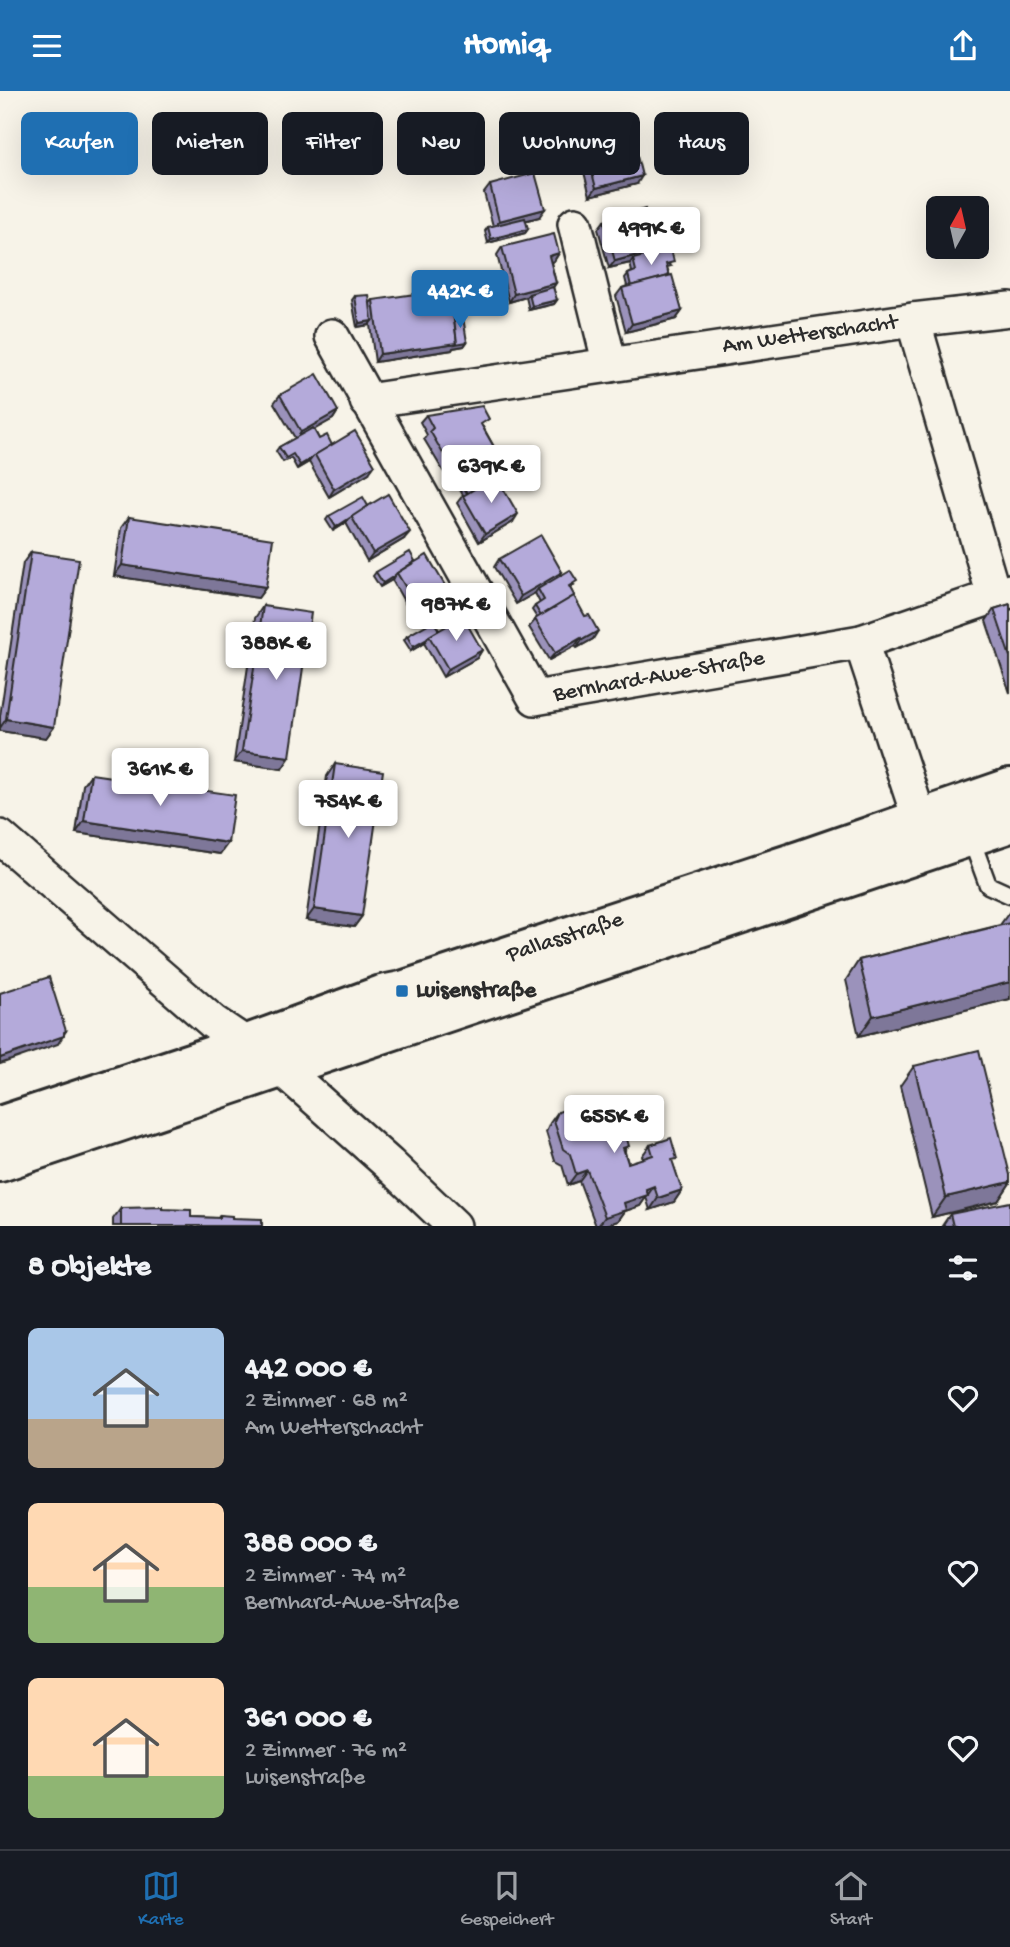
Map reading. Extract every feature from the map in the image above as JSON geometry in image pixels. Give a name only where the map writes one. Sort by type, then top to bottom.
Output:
[{"type":"main road","name":"Pallasstraße","points":[[0,1161],[280,1067],[924,834],[1010,787]]},
{"type":"main road","name":"Pallasstraße","points":[[0,1126],[245,1045],[382,995],[402,991],[763,873],[924,834],[970,836],[1010,823]]},
{"type":"street","points":[[575,224],[610,365]]},
{"type":"street","name":"Am Wetterschacht","points":[[367,401],[913,320],[1010,309]]},
{"type":"street","name":"Bernhard-Awe-Straße","points":[[332,336],[535,698],[861,642],[1002,594],[913,320]]},
{"type":"street","points":[[861,642],[924,834]]},
{"type":"street","points":[[0,837],[213,1022],[280,1067],[454,1226]]},
{"type":"lane","points":[[970,836],[988,885],[1010,895]]},
{"type":"building","points":[[640,168],[642,176],[596,188],[593,175],[640,175]]},
{"type":"building","points":[[536,175],[545,209],[499,221],[490,185]]},
{"type":"building","points":[[645,209],[656,250],[615,261],[604,221]]},
{"type":"building","points":[[525,218],[528,229],[491,239],[488,227]]},
{"type":"building","points":[[554,234],[559,253],[549,256],[556,283],[514,294],[502,247]]},
{"type":"building","points":[[671,249],[674,262],[666,264],[669,276],[631,286],[628,274],[636,271],[633,259]]},
{"type":"building","points":[[672,275],[682,311],[632,324],[622,288]]},
{"type":"building","points":[[553,287],[557,300],[532,306],[529,294]]},
{"type":"building","points":[[450,289],[457,343],[380,354],[373,300]]},
{"type":"building","points":[[369,295],[372,321],[359,323],[355,296]]},
{"type":"building","points":[[463,317],[467,342],[456,344],[454,318]]},
{"type":"building","points":[[317,374],[338,411],[301,432],[280,395]]},
{"type":"building","points":[[482,406],[489,419],[481,424],[494,447],[453,471],[430,431],[433,428],[426,415]]},
{"type":"building","points":[[313,428],[319,439],[327,435],[332,445],[300,465],[293,454],[286,458],[279,447]]},
{"type":"building","points":[[355,431],[375,465],[334,489],[315,455]]},
{"type":"building","points":[[486,454],[501,475],[467,493],[454,473]]},
{"type":"building","points":[[496,476],[518,514],[485,534],[463,496]]},
{"type":"building","points":[[388,494],[410,532],[373,553],[351,516]]},
{"type":"building","points":[[363,497],[368,506],[336,527],[329,516]]},
{"type":"building","points":[[129,517],[273,539],[266,587],[122,565]]},
{"type":"building","points":[[541,535],[562,572],[521,596],[499,559]]},
{"type":"building","points":[[31,552],[79,559],[54,727],[6,719]]},
{"type":"building","points":[[410,552],[415,561],[383,583],[376,572]]},
{"type":"building","points":[[427,555],[450,594],[420,611],[397,573]]},
{"type":"building","points":[[570,570],[577,581],[569,586],[575,597],[541,616],[535,606],[544,600],[538,589]]},
{"type":"building","points":[[574,596],[585,616],[589,615],[598,631],[555,653],[535,619]]},
{"type":"building","points":[[1010,604],[1010,657],[994,609]]},
{"type":"building","points":[[263,606],[311,613],[290,757],[242,751]]},
{"type":"building","points":[[463,617],[482,650],[448,669],[429,636]]},
{"type":"building","points":[[433,621],[439,630],[413,647],[407,636]]},
{"type":"building","points":[[335,764],[383,771],[362,916],[314,909]]},
{"type":"building","points":[[91,774],[235,795],[228,843],[84,821]]},
{"type":"building","points":[[1010,923],[1010,982],[873,1016],[859,960]]},
{"type":"building","points":[[49,977],[66,1031],[64,1036],[0,1058],[0,993]]},
{"type":"building","points":[[979,1050],[1010,1182],[946,1197],[914,1066]]},
{"type":"building","points":[[621,1097],[631,1127],[624,1129],[629,1146],[623,1148],[628,1163],[653,1155],[650,1145],[671,1138],[677,1159],[672,1160],[682,1190],[658,1198],[654,1186],[646,1189],[648,1195],[624,1203],[626,1210],[605,1217],[587,1170],[576,1174],[570,1154],[563,1149],[554,1121],[558,1112],[591,1101],[598,1104]]},
{"type":"building","points":[[1010,1202],[1010,1226],[953,1226],[950,1214]]},
{"type":"building","points":[[162,1207],[191,1210],[191,1217],[220,1218],[220,1215],[262,1219],[262,1226],[121,1226],[121,1208]]},
{"type":"place","name":"Luisenstraße","points":[[402,991]]}]
